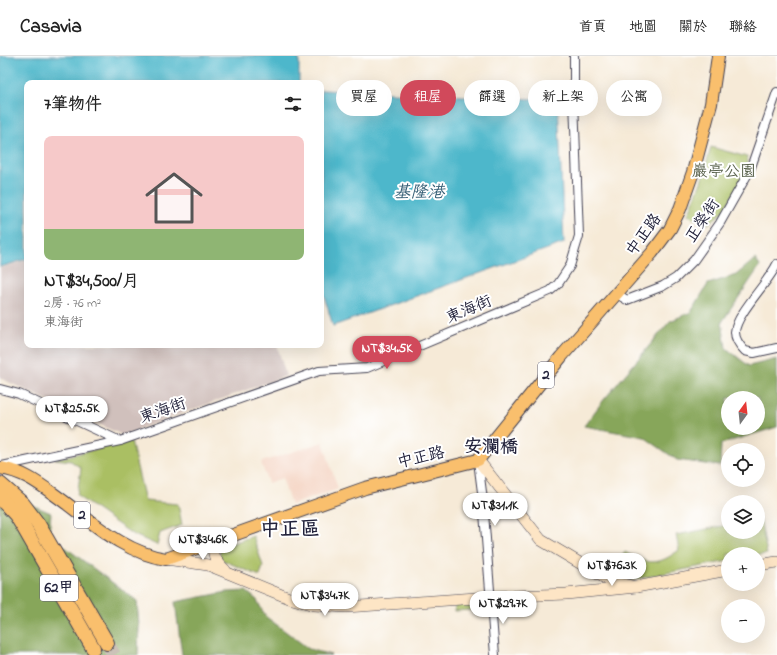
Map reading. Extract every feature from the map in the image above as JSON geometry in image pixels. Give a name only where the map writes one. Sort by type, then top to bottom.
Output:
[{"type":"highway","name":"62甲","points":[[0,484],[23,504],[38,524],[107,643]]},
{"type":"highway","name":"62甲","points":[[0,498],[16,515],[93,648]]},
{"type":"main road","name":"中正路","points":[[166,559],[365,488],[478,460],[561,357],[618,294],[670,229],[680,209],[693,172],[708,115],[718,56]]},
{"type":"main road","name":"2","points":[[0,467],[26,475],[127,546],[154,557],[166,559]]},
{"type":"street","name":"東海街","points":[[0,467],[120,441],[319,371],[367,368],[550,291],[558,284],[570,266],[574,257],[579,236],[574,100],[574,56]]},
{"type":"street","name":"正榮街","points":[[618,294],[627,300],[663,286],[685,271],[720,223],[750,170],[777,92]]},
{"type":"street","points":[[777,264],[772,276],[738,322],[735,333],[738,343],[745,351],[754,353],[777,348]]},
{"type":"street","points":[[0,389],[19,394],[120,441]]},
{"type":"street","points":[[0,396],[19,394]]},
{"type":"street","points":[[89,427],[93,431],[94,439],[90,448]]},
{"type":"street","points":[[478,460],[541,540],[610,581],[636,587]]},
{"type":"street","points":[[478,460],[483,500],[495,655]]},
{"type":"street","points":[[217,540],[213,547],[213,555],[217,562],[229,574]]},
{"type":"street","points":[[166,559],[208,565],[289,598],[314,605],[346,607],[491,597],[594,592],[636,587],[721,571]]},
{"type":"street","points":[[765,564],[777,562]]},
{"type":"street","points":[[594,592],[601,585],[602,579],[600,575]]},
{"type":"shaded area","points":[[24,261],[24,348],[278,348],[286,376],[122,435],[0,378],[0,268]]},
{"type":"shaded area","points":[[323,442],[338,489],[291,505],[282,478],[268,483],[261,462]]},
{"type":"green space","name":"巖亭公園","points":[[711,147],[747,157],[747,169],[724,211],[708,224],[688,215],[701,182]]},
{"type":"green space","points":[[755,259],[760,266],[722,322],[726,348],[749,366],[777,359],[777,427],[765,431],[765,391],[721,391],[721,435],[751,435],[721,443],[720,466],[677,460],[644,437],[584,426],[602,402],[670,321],[691,312],[708,284],[736,275]]},
{"type":"green space","points":[[131,441],[145,501],[178,504],[182,525],[160,533],[157,545],[132,534],[77,496],[81,468],[71,461],[55,459]]},
{"type":"green space","points":[[0,494],[13,497],[51,513],[49,535],[137,601],[139,626],[138,655],[0,655]]},
{"type":"green space","points":[[721,526],[721,539],[764,539],[767,554],[765,554],[765,547],[721,547],[721,562],[631,580],[613,571],[625,552],[640,559],[653,562],[665,559],[672,555],[679,550],[676,535]]},
{"type":"green space","points":[[253,536],[263,566],[260,576],[222,560],[219,555],[222,547]]},
{"type":"green space","points":[[246,591],[257,600],[265,616],[309,649],[331,655],[182,655],[175,602],[227,592]]},
{"type":"green space","points":[[483,602],[484,609],[455,611],[455,604]]},
{"type":"water","points":[[0,56],[299,56],[299,80],[24,80],[24,260],[0,267]]},
{"type":"water","name":"基隆港","points":[[324,90],[336,91],[336,116],[392,116],[392,93],[400,93],[400,116],[456,116],[456,96],[464,96],[464,116],[520,116],[520,98],[528,99],[528,116],[559,116],[564,243],[333,326],[324,296]]},
{"type":"tunnel","points":[[107,643],[114,655]]},
{"type":"district","name":"安瀾橋","points":[[491,448]]},
{"type":"district","name":"中正區","points":[[290,530]]}]
